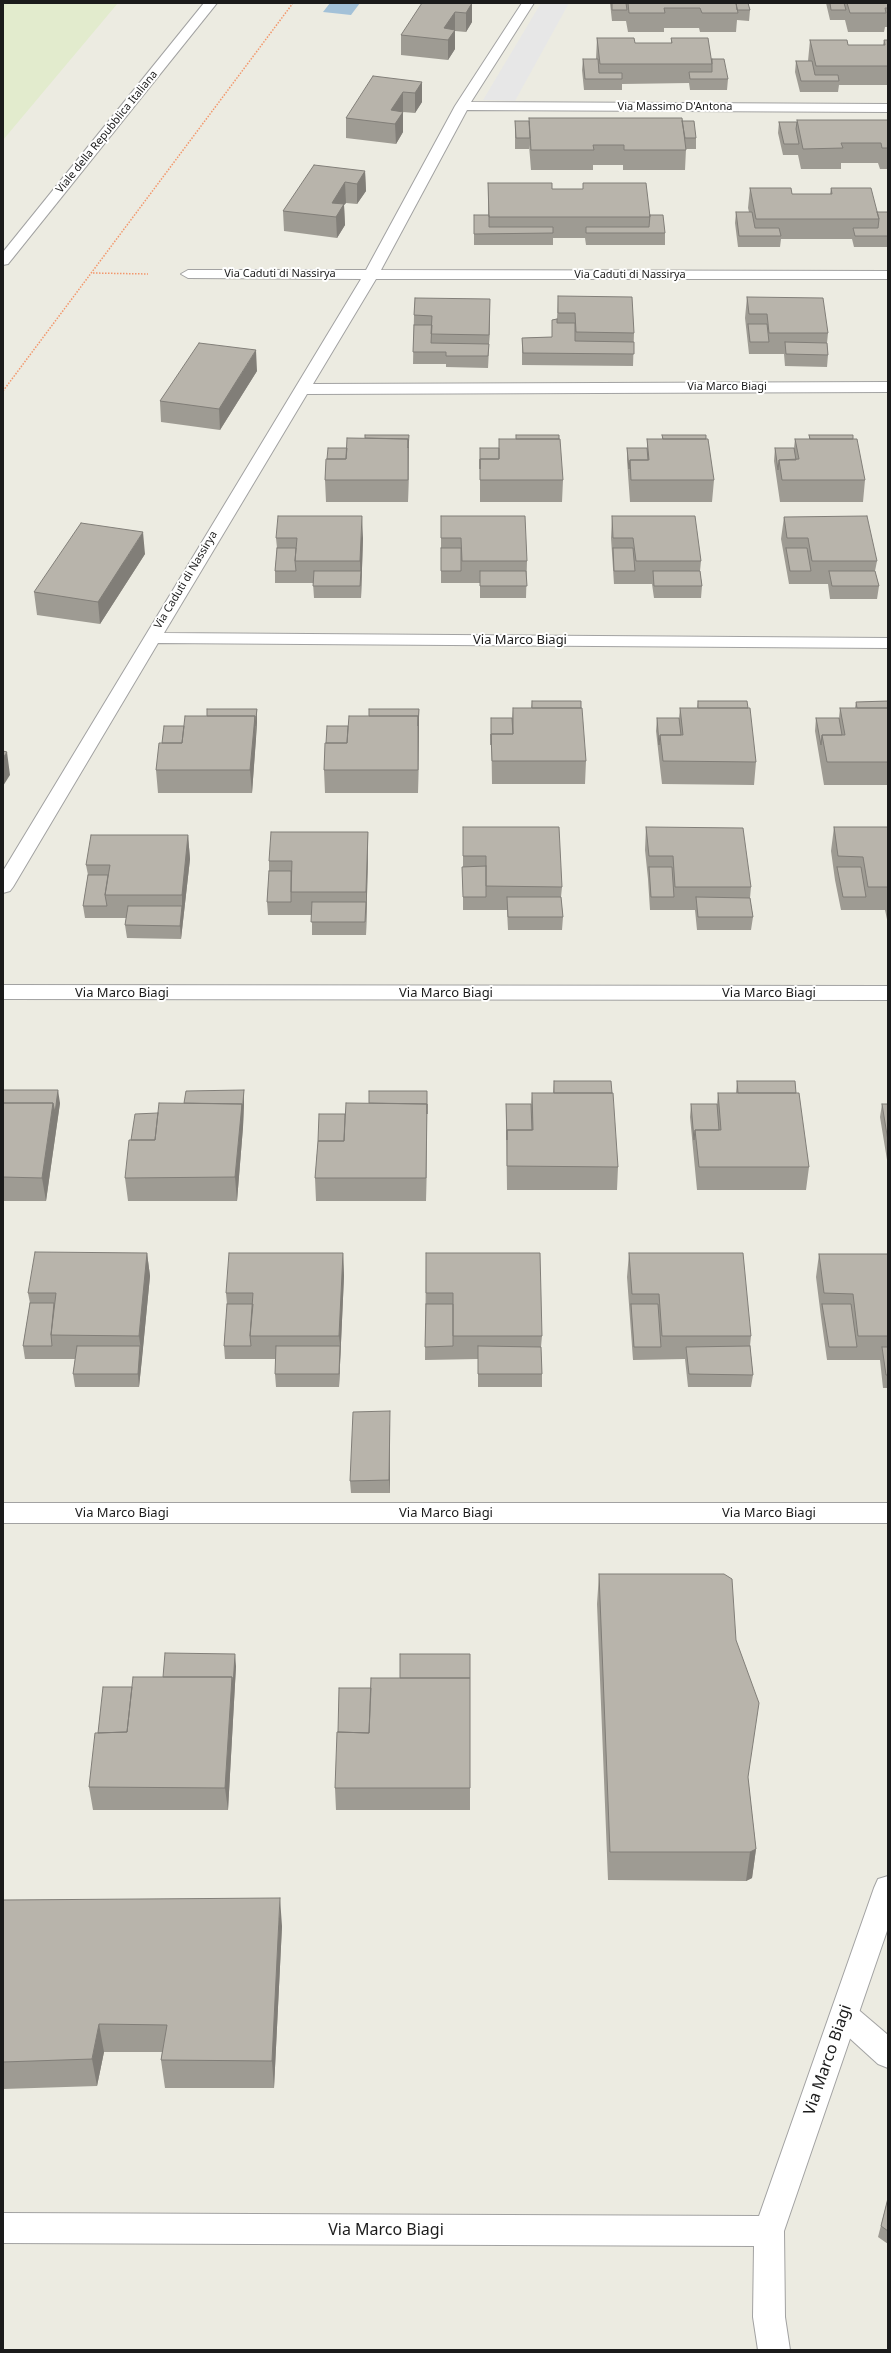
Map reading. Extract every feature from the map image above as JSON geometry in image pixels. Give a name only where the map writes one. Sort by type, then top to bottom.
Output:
[{"type":"street","name":"Viale della Repubblica Italiana","points":[[3,261],[211,3]]},
{"type":"street","name":"Via Caduti di Nassirya","points":[[3,887],[371,274],[462,106],[528,3]]},
{"type":"street","name":"Via Massimo D'Antona","points":[[462,106],[888,108]]},
{"type":"street","name":"Via Caduti di Nassirya","points":[[188,274],[888,275]]},
{"type":"street","name":"Via Marco Biagi","points":[[302,389],[888,387]]},
{"type":"street","name":"Via Marco Biagi","points":[[152,638],[888,642]]},
{"type":"street","name":"Via Marco Biagi","points":[[3,992],[888,993]]},
{"type":"street","name":"Via Marco Biagi","points":[[3,1513],[888,1512]]},
{"type":"street","name":"Via Marco Biagi","points":[[774,2350],[769,2317],[768,2231],[888,1888]]},
{"type":"street","points":[[844,2015],[888,2054]]},
{"type":"street","name":"Via Marco Biagi","points":[[3,2228],[768,2231]]},
{"type":"path","points":[[3,391],[293,3]]},
{"type":"path","points":[[92,273],[188,274]]},
{"type":"green space","points":[[3,3],[118,3],[3,140]]},
{"type":"shaded area","points":[[541,3],[569,3],[515,101],[483,100]]},
{"type":"water","points":[[330,3],[360,3],[351,15],[323,12]]},
{"type":"building","points":[[422,3],[472,3],[466,13],[455,12],[444,28],[455,30],[448,40],[401,35]]},
{"type":"building","points":[[612,3],[626,3],[627,10],[612,10]]},
{"type":"building","points":[[628,3],[736,3],[738,13],[702,13],[700,8],[664,8],[665,13],[629,13]]},
{"type":"building","points":[[736,3],[748,3],[750,10],[737,10]]},
{"type":"building","points":[[830,3],[844,3],[846,10],[831,10]]},
{"type":"building","points":[[847,3],[888,3],[888,8],[885,8],[886,13],[850,13]]},
{"type":"building","points":[[597,38],[634,38],[635,43],[672,43],[671,38],[708,38],[712,64],[600,64]]},
{"type":"building","points":[[810,40],[847,40],[848,45],[885,45],[884,40],[888,40],[888,66],[816,66]]},
{"type":"building","points":[[583,59],[598,59],[599,73],[622,73],[622,79],[585,79]]},
{"type":"building","points":[[712,59],[724,59],[728,79],[690,79],[689,72],[712,72]]},
{"type":"building","points":[[796,61],[812,61],[815,75],[838,75],[839,81],[801,81]]},
{"type":"building","points":[[373,76],[422,82],[415,93],[403,92],[391,110],[403,112],[395,124],[346,118]]},
{"type":"building","points":[[529,118],[682,118],[686,150],[624,150],[624,145],[593,145],[594,150],[531,150]]},
{"type":"building","points":[[797,120],[888,120],[888,148],[882,148],[881,143],[841,143],[843,148],[803,149]]},
{"type":"building","points":[[515,121],[529,121],[530,138],[516,138]]},
{"type":"building","points":[[682,121],[694,121],[696,138],[685,138]]},
{"type":"building","points":[[779,122],[797,122],[796,129],[799,144],[784,144]]},
{"type":"building","points":[[314,165],[365,171],[357,184],[345,182],[332,203],[344,204],[336,217],[283,211]]},
{"type":"building","points":[[488,183],[552,183],[552,189],[583,189],[583,183],[646,183],[650,217],[489,217]]},
{"type":"building","points":[[750,188],[791,188],[792,194],[832,194],[831,188],[871,188],[879,219],[756,219]]},
{"type":"building","points":[[736,212],[752,212],[755,228],[779,228],[781,236],[739,236]]},
{"type":"building","points":[[877,212],[888,212],[888,236],[855,236],[853,228],[878,228],[879,219]]},
{"type":"building","points":[[474,215],[489,215],[489,227],[553,227],[553,233],[474,234]]},
{"type":"building","points":[[650,215],[663,215],[665,233],[586,233],[586,227],[649,227]]},
{"type":"building","points":[[558,296],[632,297],[634,333],[576,332],[575,313],[558,313]]},
{"type":"building","points":[[747,297],[823,298],[828,333],[769,333],[767,314],[749,314]]},
{"type":"building","points":[[415,298],[490,299],[489,335],[431,334],[432,316],[414,315]]},
{"type":"building","points":[[557,319],[557,323],[575,323],[575,341],[634,342],[634,354],[523,353],[522,338],[552,337],[552,320]]},
{"type":"building","points":[[748,324],[767,324],[769,342],[750,342]]},
{"type":"building","points":[[414,325],[432,325],[431,343],[489,344],[488,356],[446,356],[446,352],[413,352]]},
{"type":"building","points":[[785,342],[827,343],[828,355],[786,354]]},
{"type":"building","points":[[199,343],[256,350],[219,409],[160,401]]},
{"type":"building","points":[[365,435],[409,435],[408,448],[408,439],[365,438]]},
{"type":"building","points":[[516,435],[559,435],[559,439],[516,439]]},
{"type":"building","points":[[662,435],[706,435],[706,439],[663,439]]},
{"type":"building","points":[[809,435],[853,435],[853,439],[810,439]]},
{"type":"building","points":[[347,438],[408,439],[408,480],[325,480],[326,459],[346,459]]},
{"type":"building","points":[[499,439],[560,439],[563,480],[480,480],[480,459],[499,459]]},
{"type":"building","points":[[647,439],[708,439],[714,480],[631,480],[630,460],[649,460]]},
{"type":"building","points":[[795,439],[857,439],[865,480],[782,480],[779,460],[799,459]]},
{"type":"building","points":[[328,448],[347,448],[346,459],[327,459]]},
{"type":"building","points":[[480,448],[499,448],[499,459],[480,459]]},
{"type":"building","points":[[627,448],[647,448],[648,460],[630,460],[629,469]]},
{"type":"building","points":[[775,448],[794,448],[796,460],[779,460],[778,470]]},
{"type":"building","points":[[278,516],[362,516],[360,561],[295,561],[297,538],[276,538]]},
{"type":"building","points":[[441,516],[525,516],[527,561],[462,561],[461,538],[441,538]]},
{"type":"building","points":[[612,516],[695,516],[701,561],[636,561],[633,538],[613,538]]},
{"type":"building","points":[[867,516],[877,561],[812,561],[808,538],[787,538],[784,517]]},
{"type":"building","points":[[81,523],[143,532],[98,602],[34,592]]},
{"type":"building","points":[[277,548],[296,548],[296,571],[275,571]]},
{"type":"building","points":[[441,548],[461,548],[461,571],[441,571]]},
{"type":"building","points":[[613,548],[633,548],[635,571],[614,571]]},
{"type":"building","points":[[786,548],[807,548],[811,571],[790,571]]},
{"type":"building","points":[[314,571],[361,571],[360,586],[313,586]]},
{"type":"building","points":[[480,571],[526,571],[527,586],[480,586]]},
{"type":"building","points":[[653,571],[700,571],[702,586],[654,586]]},
{"type":"building","points":[[829,571],[875,571],[879,586],[832,586]]},
{"type":"building","points":[[532,701],[581,701],[581,708],[532,708]]},
{"type":"building","points":[[698,701],[747,701],[748,708],[698,708]]},
{"type":"building","points":[[888,701],[888,708],[857,708],[856,702]]},
{"type":"building","points":[[513,708],[582,708],[586,761],[492,761],[491,734],[513,734]]},
{"type":"building","points":[[680,708],[750,708],[756,762],[663,761],[660,735],[683,735]]},
{"type":"building","points":[[840,708],[888,708],[888,762],[827,762],[822,735],[845,735]]},
{"type":"building","points":[[207,709],[257,709],[255,726],[255,716],[207,716]]},
{"type":"building","points":[[369,709],[419,709],[418,726],[418,716],[369,716]]},
{"type":"building","points":[[185,716],[255,716],[250,770],[156,770],[159,743],[182,743]]},
{"type":"building","points":[[349,716],[418,716],[418,770],[324,770],[325,743],[347,743]]},
{"type":"building","points":[[491,718],[512,718],[513,734],[491,734]]},
{"type":"building","points":[[657,718],[679,718],[681,735],[660,735],[659,745]]},
{"type":"building","points":[[816,718],[839,718],[842,735],[822,735],[821,745]]},
{"type":"building","points":[[164,726],[184,726],[182,743],[162,743]]},
{"type":"building","points":[[327,726],[348,726],[347,743],[326,743]]},
{"type":"building","points":[[3,751],[7,752],[3,758]]},
{"type":"building","points":[[463,827],[559,827],[562,887],[486,886],[486,856],[463,856]]},
{"type":"building","points":[[646,827],[743,828],[751,887],[675,887],[673,856],[649,856]]},
{"type":"building","points":[[834,827],[888,827],[888,887],[868,887],[863,857],[838,856]]},
{"type":"building","points":[[271,832],[368,832],[366,892],[291,892],[292,861],[269,861]]},
{"type":"building","points":[[91,835],[188,835],[182,895],[105,895],[110,865],[86,865]]},
{"type":"building","points":[[486,866],[486,897],[463,897],[462,867]]},
{"type":"building","points":[[649,867],[672,867],[674,897],[651,897]]},
{"type":"building","points":[[837,867],[861,867],[866,897],[843,897]]},
{"type":"building","points":[[269,871],[291,871],[291,902],[267,902]]},
{"type":"building","points":[[88,875],[108,875],[105,895],[107,906],[83,906]]},
{"type":"building","points":[[507,897],[561,897],[563,917],[508,917]]},
{"type":"building","points":[[696,897],[750,898],[753,917],[698,917]]},
{"type":"building","points":[[312,902],[366,902],[365,922],[311,922]]},
{"type":"building","points":[[128,906],[182,906],[180,926],[125,925]]},
{"type":"building","points":[[554,1081],[611,1081],[612,1093],[554,1093]]},
{"type":"building","points":[[737,1081],[795,1081],[796,1093],[738,1093]]},
{"type":"building","points":[[3,1090],[58,1090],[55,1113],[53,1103],[3,1103]]},
{"type":"building","points":[[244,1090],[242,1114],[242,1104],[184,1103],[186,1091]]},
{"type":"building","points":[[369,1091],[427,1091],[427,1104],[369,1103]]},
{"type":"building","points":[[532,1093],[613,1093],[618,1167],[507,1166],[507,1130],[533,1130]]},
{"type":"building","points":[[718,1093],[799,1093],[809,1167],[699,1167],[695,1130],[721,1130]]},
{"type":"building","points":[[3,1103],[53,1103],[42,1178],[3,1177]]},
{"type":"building","points":[[159,1103],[242,1104],[235,1177],[125,1178],[129,1140],[155,1140]]},
{"type":"building","points":[[346,1103],[427,1104],[426,1178],[315,1178],[318,1141],[344,1141]]},
{"type":"building","points":[[506,1104],[531,1104],[532,1130],[507,1130],[507,1140]]},
{"type":"building","points":[[691,1104],[717,1104],[719,1130],[695,1130],[694,1140]]},
{"type":"building","points":[[882,1104],[888,1104],[888,1141]]},
{"type":"building","points":[[158,1113],[155,1140],[131,1140],[135,1114]]},
{"type":"building","points":[[319,1114],[345,1114],[344,1141],[318,1141]]},
{"type":"building","points":[[35,1252],[147,1253],[139,1336],[51,1335],[56,1293],[28,1293]]},
{"type":"building","points":[[229,1253],[343,1253],[339,1336],[250,1336],[253,1293],[226,1293]]},
{"type":"building","points":[[426,1253],[540,1253],[542,1336],[453,1336],[453,1293],[426,1293]]},
{"type":"building","points":[[629,1253],[743,1253],[751,1336],[662,1336],[659,1294],[632,1294]]},
{"type":"building","points":[[819,1254],[888,1254],[888,1336],[858,1336],[853,1294],[824,1293]]},
{"type":"building","points":[[30,1303],[54,1303],[51,1335],[52,1346],[23,1346]]},
{"type":"building","points":[[227,1304],[253,1304],[250,1336],[251,1346],[224,1346]]},
{"type":"building","points":[[426,1304],[453,1304],[453,1346],[425,1347]]},
{"type":"building","points":[[631,1304],[658,1304],[661,1347],[634,1347]]},
{"type":"building","points":[[822,1304],[851,1304],[857,1347],[829,1347]]},
{"type":"building","points":[[77,1346],[140,1346],[138,1374],[73,1374]]},
{"type":"building","points":[[276,1346],[340,1346],[339,1374],[275,1374]]},
{"type":"building","points":[[478,1346],[541,1347],[542,1374],[478,1374]]},
{"type":"building","points":[[750,1346],[753,1375],[689,1374],[686,1347]]},
{"type":"building","points":[[882,1347],[888,1347],[888,1375],[886,1375]]},
{"type":"building","points":[[390,1411],[389,1480],[350,1481],[353,1412]]},
{"type":"building","points":[[599,1574],[724,1574],[732,1579],[736,1640],[759,1703],[748,1777],[756,1849],[750,1852],[610,1852]]},
{"type":"building","points":[[165,1653],[235,1654],[233,1687],[232,1677],[163,1677]]},
{"type":"building","points":[[400,1654],[470,1654],[470,1678],[400,1678]]},
{"type":"building","points":[[133,1677],[232,1677],[225,1788],[89,1787],[95,1733],[127,1732]]},
{"type":"building","points":[[371,1678],[470,1678],[470,1788],[335,1788],[337,1732],[369,1733]]},
{"type":"building","points":[[103,1687],[132,1687],[127,1732],[98,1733]]},
{"type":"building","points":[[339,1688],[371,1688],[369,1733],[338,1732]]},
{"type":"building","points":[[280,1898],[272,2061],[161,2060],[167,2025],[99,2024],[92,2059],[3,2062],[3,1900]]},
{"type":"building","points":[[888,2198],[888,2231],[881,2226]]}]
